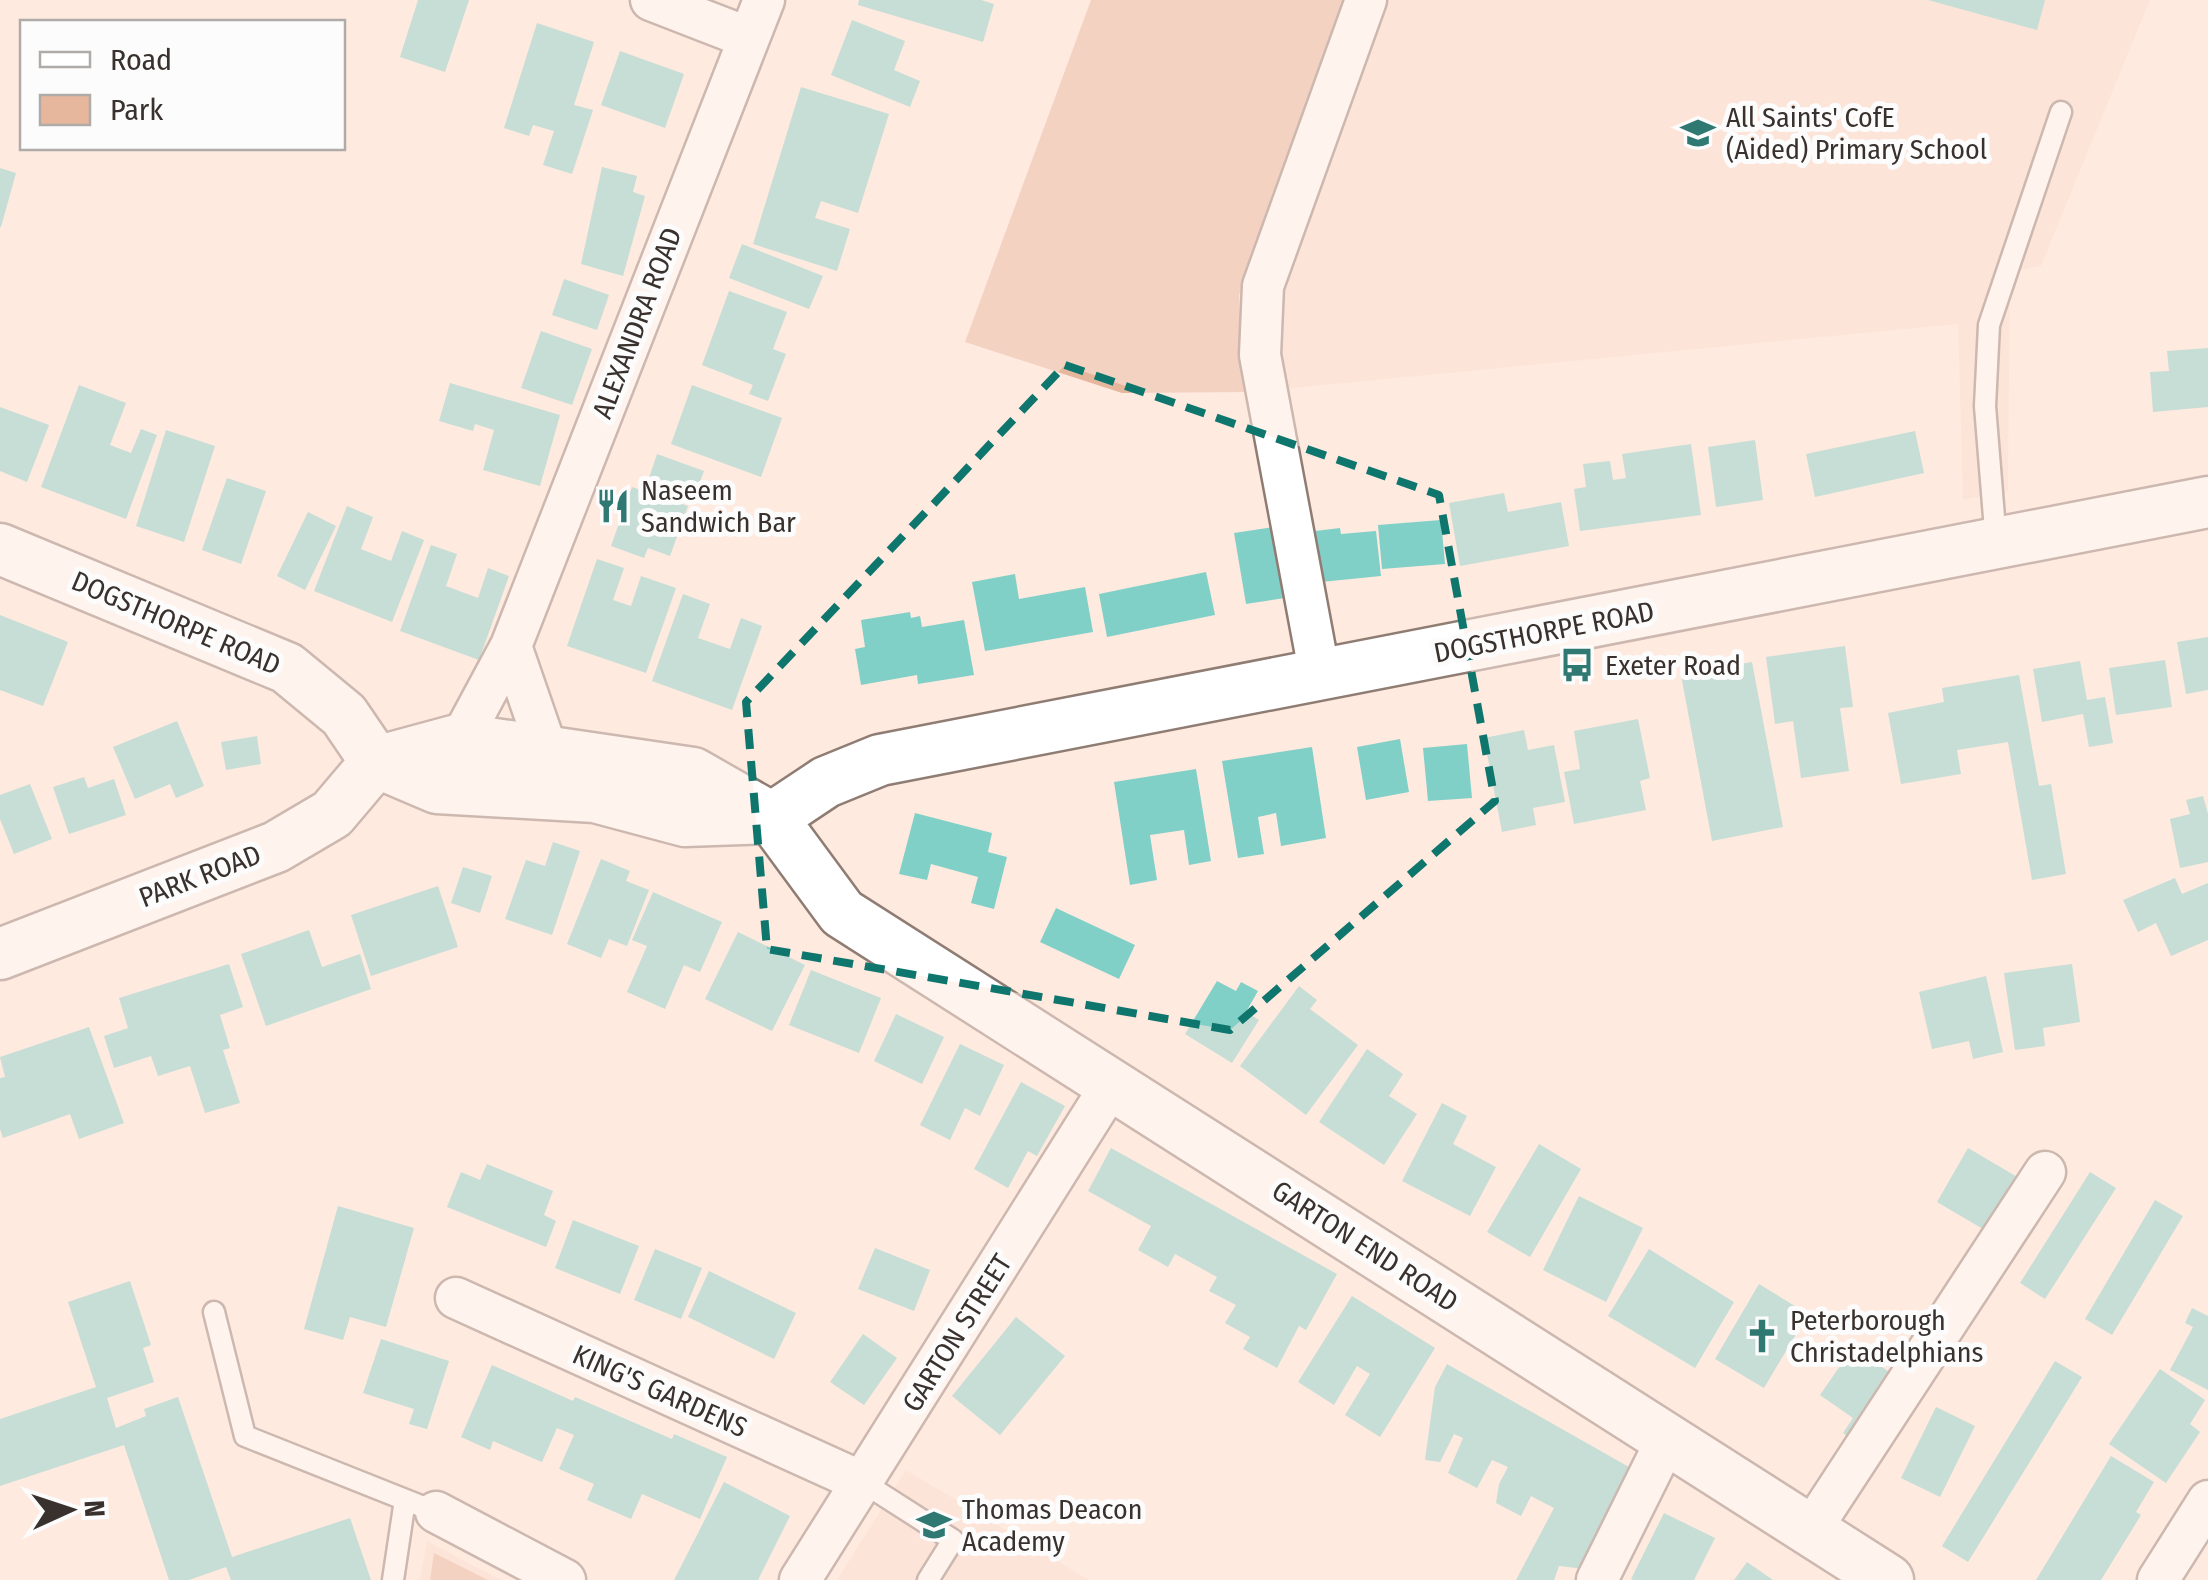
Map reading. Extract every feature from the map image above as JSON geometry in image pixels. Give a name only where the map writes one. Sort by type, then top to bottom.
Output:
[{"type":"street","points":[[651,0],[749,38]]},
{"type":"street","name":"ALEXANDRA ROAD","points":[[462,738],[511,646],[764,0]]},
{"type":"street","points":[[1320,676],[1260,356],[1263,286],[1366,0]]},
{"type":"street","name":"DOGSTHORPE ROAD","points":[[772,818],[826,782],[880,760],[2208,502]]},
{"type":"street","name":"DOGSTHORPE ROAD","points":[[0,549],[287,668],[344,715],[376,762]]},
{"type":"street","points":[[511,646],[548,753]]},
{"type":"street","points":[[376,762],[462,738],[693,773],[772,818]]},
{"type":"street","points":[[376,762],[437,788],[596,797],[685,821],[772,818]]},
{"type":"street","name":"PARK ROAD","points":[[0,954],[276,847],[332,814],[376,762]]},
{"type":"street","name":"GARTON END ROAD","points":[[772,818],[842,913],[1888,1580]]},
{"type":"street","name":"GARTON STREET","points":[[800,1580],[1112,1084]]},
{"type":"street","points":[[1810,1530],[2045,1172]]},
{"type":"street","name":"KING'S GARDENS","points":[[456,1298],[864,1483]]},
{"type":"street","points":[[1597,1580],[1667,1439]]},
{"type":"street","points":[[2158,1580],[2208,1501]]},
{"type":"street","points":[[420,1506],[564,1580]]},
{"type":"lane","points":[[1996,544],[1984,406],[1989,325],[2061,112]]},
{"type":"lane","points":[[214,1312],[245,1436],[420,1506],[393,1580]]},
{"type":"lane","points":[[864,1483],[953,1540],[928,1580]]},
{"type":"highlighted area","points":[[1065,365],[1439,495],[1495,801],[1230,1030],[767,949],[746,702]]},
{"type":"shaded area","name":"All Saints' CofE (Aided) Primary School","points":[[1353,0],[2150,0],[2041,266],[2010,272],[2008,491],[1963,500],[1958,324],[1251,392],[1241,358],[1239,295]]},
{"type":"shaded area","name":"Thomas Deacon Academy","points":[[906,1470],[1089,1580],[837,1580]]},
{"type":"shaded area","points":[[427,1541],[501,1580],[420,1580]]},
{"type":"green space","points":[[1091,0],[1353,0],[1239,295],[1241,358],[1251,392],[1122,393],[965,342]]},
{"type":"green space","points":[[434,1553],[488,1580],[430,1580]]},
{"type":"building","points":[[418,0],[469,0],[445,72],[400,57]]},
{"type":"building","points":[[859,0],[981,0],[994,4],[983,42],[858,5]]},
{"type":"building","points":[[1928,0],[2045,0],[2037,30]]},
{"type":"building","points":[[852,20],[905,41],[894,70],[920,81],[910,107],[831,75]]},
{"type":"building","points":[[537,23],[594,42],[574,105],[593,110],[572,174],[543,165],[554,131],[533,125],[529,136],[504,128]]},
{"type":"building","points":[[620,51],[684,74],[665,128],[601,105]]},
{"type":"building","points":[[801,87],[889,114],[858,213],[821,201],[815,218],[850,229],[837,271],[753,244]]},
{"type":"building","points":[[602,167],[637,176],[633,192],[645,196],[623,276],[581,264]]},
{"type":"building","points":[[0,168],[16,173],[1,227],[0,227]]},
{"type":"building","points":[[742,244],[823,276],[809,309],[729,278]]},
{"type":"building","points":[[564,279],[609,295],[597,330],[552,315]]},
{"type":"building","points":[[729,291],[787,312],[773,349],[786,354],[768,401],[749,394],[753,385],[702,365]]},
{"type":"building","points":[[541,331],[592,349],[572,405],[521,388]]},
{"type":"building","points":[[2208,348],[2208,407],[2153,412],[2150,372],[2169,371],[2167,351]]},
{"type":"building","points":[[450,383],[560,415],[540,486],[483,470],[494,430],[475,424],[473,431],[439,421]]},
{"type":"building","points":[[79,385],[126,403],[110,445],[131,453],[141,429],[157,435],[126,519],[41,487]]},
{"type":"building","points":[[692,385],[782,418],[761,477],[671,444]]},
{"type":"building","points":[[0,407],[49,425],[27,482],[0,471]]},
{"type":"building","points":[[166,430],[215,446],[184,542],[136,526]]},
{"type":"building","points":[[1915,431],[1924,473],[1815,497],[1806,454]]},
{"type":"building","points":[[1755,440],[1763,500],[1716,507],[1708,447]]},
{"type":"building","points":[[1691,444],[1701,515],[1580,531],[1574,489],[1586,487],[1583,464],[1610,461],[1613,480],[1626,478],[1622,454]]},
{"type":"building","points":[[657,454],[704,471],[695,495],[649,478]]},
{"type":"building","points":[[227,478],[266,491],[241,564],[202,550]]},
{"type":"building","points":[[632,487],[688,506],[670,556],[648,548],[644,558],[611,546]]},
{"type":"building","points":[[1504,493],[1508,512],[1561,502],[1569,546],[1460,566],[1449,503]]},
{"type":"building","points":[[347,506],[373,517],[361,549],[391,561],[402,531],[424,540],[392,622],[314,591]]},
{"type":"building","points":[[308,512],[336,526],[305,590],[277,576]]},
{"type":"building","points":[[1441,520],[1445,564],[1382,569],[1378,525]]},
{"type":"building","points":[[1280,526],[1291,597],[1246,604],[1234,533]]},
{"type":"building","points":[[1340,528],[1341,534],[1376,531],[1381,576],[1311,583],[1307,532]]},
{"type":"building","points":[[431,545],[457,554],[446,586],[478,598],[488,568],[509,576],[479,660],[400,631]]},
{"type":"building","points":[[597,559],[624,568],[613,600],[631,606],[641,576],[676,588],[646,673],[567,646]]},
{"type":"building","points":[[1206,572],[1215,615],[1107,637],[1099,594]]},
{"type":"building","points":[[1015,574],[1019,599],[1085,587],[1093,632],[985,651],[972,582]]},
{"type":"building","points":[[683,594],[710,604],[698,638],[730,649],[741,618],[762,626],[732,710],[652,681]]},
{"type":"building","points":[[910,612],[911,618],[920,616],[922,627],[964,620],[974,675],[918,684],[917,675],[861,685],[855,649],[865,647],[861,620]]},
{"type":"building","points":[[0,615],[68,642],[43,706],[0,690]]},
{"type":"building","points":[[2208,637],[2208,690],[2186,694],[2177,642]]},
{"type":"building","points":[[1845,646],[1853,707],[1840,708],[1849,771],[1801,778],[1793,721],[1775,724],[1766,657]]},
{"type":"building","points":[[2165,660],[2172,707],[2116,715],[2109,668]]},
{"type":"building","points":[[2080,661],[2087,700],[2105,697],[2113,743],[2089,747],[2083,714],[2042,722],[2033,669]]},
{"type":"building","points":[[1752,662],[1783,827],[1712,841],[1681,675]]},
{"type":"building","points":[[2019,675],[2039,786],[2051,784],[2066,874],[2032,880],[2008,742],[1957,750],[1961,774],[1901,784],[1888,713],[1944,702],[1942,688]]},
{"type":"building","points":[[1638,719],[1650,778],[1640,781],[1646,810],[1574,824],[1564,772],[1580,769],[1574,731]]},
{"type":"building","points":[[177,721],[204,786],[176,798],[170,784],[135,799],[113,747]]},
{"type":"building","points":[[1524,730],[1528,750],[1554,745],[1565,802],[1533,808],[1536,825],[1502,832],[1484,738]]},
{"type":"building","points":[[257,736],[261,764],[226,770],[221,742]]},
{"type":"building","points":[[1400,739],[1409,792],[1366,800],[1357,747]]},
{"type":"building","points":[[1467,744],[1472,798],[1428,801],[1423,748]]},
{"type":"building","points":[[1312,747],[1326,838],[1281,846],[1276,813],[1258,817],[1264,854],[1238,858],[1222,761]]},
{"type":"building","points":[[1196,769],[1211,861],[1189,865],[1184,830],[1150,835],[1157,880],[1130,885],[1114,782]]},
{"type":"building","points":[[84,777],[88,788],[114,779],[126,815],[69,834],[53,787]]},
{"type":"building","points":[[30,784],[52,839],[14,854],[0,819],[0,795]]},
{"type":"building","points":[[2203,796],[2208,814],[2208,862],[2180,868],[2170,819],[2190,814],[2186,800]]},
{"type":"building","points":[[915,813],[992,833],[988,852],[1007,857],[994,909],[971,903],[978,877],[931,864],[927,880],[899,874]]},
{"type":"building","points":[[553,842],[580,851],[552,935],[505,919],[526,860],[545,866]]},
{"type":"building","points":[[601,859],[630,871],[626,881],[649,890],[627,946],[609,939],[601,958],[567,944]]},
{"type":"building","points":[[463,867],[492,876],[480,913],[451,903]]},
{"type":"building","points":[[2175,878],[2182,894],[2208,883],[2208,940],[2171,956],[2156,923],[2138,932],[2123,900]]},
{"type":"building","points":[[438,886],[458,947],[371,976],[351,915]]},
{"type":"building","points":[[653,892],[722,922],[700,972],[684,965],[665,1009],[627,992],[647,946],[632,940]]},
{"type":"building","points":[[1056,908],[1135,945],[1119,979],[1040,942]]},
{"type":"building","points":[[309,930],[322,967],[360,954],[371,989],[266,1026],[241,954]]},
{"type":"building","points":[[738,932],[805,965],[772,1031],[705,999]]},
{"type":"building","points":[[229,964],[243,1007],[220,1015],[230,1048],[223,1050],[240,1103],[205,1113],[190,1066],[158,1076],[151,1056],[114,1068],[104,1036],[128,1028],[119,998]]},
{"type":"building","points":[[2072,964],[2080,1022],[2043,1028],[2045,1046],[2015,1050],[2004,973]]},
{"type":"building","points":[[811,970],[881,998],[859,1053],[789,1025]]},
{"type":"building","points":[[1986,976],[2003,1052],[1973,1059],[1969,1041],[1932,1049],[1919,992]]},
{"type":"building","points":[[1217,981],[1236,991],[1241,982],[1258,991],[1246,1012],[1259,1020],[1232,1063],[1185,1034]]},
{"type":"building","points":[[1299,986],[1317,1000],[1310,1009],[1358,1045],[1306,1115],[1240,1066]]},
{"type":"building","points":[[896,1014],[944,1037],[922,1084],[874,1061]]},
{"type":"building","points":[[89,1027],[124,1123],[79,1139],[70,1114],[3,1138],[0,1078],[5,1077],[0,1057]]},
{"type":"building","points":[[960,1044],[1004,1065],[980,1116],[965,1108],[950,1140],[920,1125]]},
{"type":"building","points":[[1367,1049],[1403,1074],[1389,1096],[1417,1114],[1384,1165],[1319,1122]]},
{"type":"building","points":[[1021,1082],[1065,1106],[1037,1156],[1028,1151],[1008,1188],[974,1169]]},
{"type":"building","points":[[1442,1103],[1467,1116],[1453,1144],[1496,1167],[1470,1216],[1402,1181]]},
{"type":"building","points":[[1539,1144],[1581,1169],[1530,1257],[1487,1232]]},
{"type":"building","points":[[1111,1148],[1337,1274],[1306,1330],[1299,1326],[1277,1368],[1243,1349],[1250,1337],[1225,1323],[1236,1305],[1209,1291],[1217,1277],[1175,1254],[1168,1267],[1138,1250],[1151,1226],[1088,1191]]},
{"type":"building","points":[[1968,1148],[2031,1185],[2000,1239],[1937,1202]]},
{"type":"building","points":[[487,1164],[553,1191],[544,1215],[556,1221],[546,1247],[447,1207],[461,1172],[480,1180]]},
{"type":"building","points":[[2090,1172],[2116,1188],[2045,1299],[2020,1283]]},
{"type":"building","points":[[1579,1196],[1643,1228],[1606,1302],[1543,1270]]},
{"type":"building","points":[[2155,1200],[2183,1216],[2112,1335],[2085,1319]]},
{"type":"building","points":[[338,1206],[414,1228],[386,1327],[350,1317],[343,1340],[304,1329]]},
{"type":"building","points":[[573,1220],[639,1246],[620,1294],[555,1268]]},
{"type":"building","points":[[875,1248],[930,1270],[914,1311],[858,1289]]},
{"type":"building","points":[[655,1249],[702,1268],[681,1319],[634,1300]]},
{"type":"building","points":[[1649,1249],[1734,1302],[1695,1368],[1608,1316]]},
{"type":"building","points":[[709,1271],[796,1313],[774,1359],[688,1317]]},
{"type":"building","points":[[130,1281],[151,1345],[143,1348],[154,1382],[107,1398],[116,1428],[146,1416],[144,1409],[178,1397],[232,1557],[350,1518],[371,1580],[231,1580],[226,1567],[189,1580],[169,1580],[124,1445],[0,1486],[0,1419],[96,1387],[68,1302]]},
{"type":"building","name":"Peterborough Christadelphians","points":[[1759,1284],[1808,1314],[1764,1388],[1715,1359]]},
{"type":"building","points":[[1352,1296],[1435,1348],[1380,1437],[1345,1415],[1370,1374],[1357,1366],[1334,1405],[1298,1382]]},
{"type":"building","points":[[2192,1308],[2208,1316],[2208,1390],[2170,1370],[2193,1327],[2185,1323]]},
{"type":"building","points":[[1016,1317],[1065,1356],[1000,1435],[952,1396]]},
{"type":"building","points":[[863,1334],[897,1358],[864,1405],[830,1382]]},
{"type":"building","points":[[381,1339],[449,1361],[427,1429],[409,1424],[414,1409],[363,1393]]},
{"type":"building","points":[[1853,1347],[1911,1387],[1868,1450],[1843,1433],[1853,1418],[1820,1395]]},
{"type":"building","points":[[2055,1361],[2082,1377],[1968,1562],[1942,1546]]},
{"type":"building","points":[[1447,1364],[1636,1471],[1585,1569],[1559,1566],[1554,1580],[1516,1580],[1554,1508],[1531,1496],[1521,1516],[1496,1503],[1499,1484],[1508,1467],[1492,1460],[1477,1488],[1448,1473],[1463,1438],[1454,1434],[1440,1462],[1425,1460],[1435,1387]]},
{"type":"building","points":[[492,1365],[573,1401],[575,1397],[672,1439],[674,1434],[727,1457],[700,1519],[642,1494],[631,1519],[587,1500],[594,1484],[559,1469],[574,1435],[557,1428],[542,1462],[493,1441],[490,1450],[461,1437]]},
{"type":"building","points":[[2160,1369],[2205,1400],[2190,1424],[2200,1432],[2166,1483],[2109,1444]]},
{"type":"building","points":[[1936,1407],[1975,1426],[1940,1497],[1901,1478]]},
{"type":"building","points":[[2111,1456],[2154,1482],[2136,1512],[2141,1515],[2101,1580],[2036,1580]]},
{"type":"building","points":[[724,1482],[790,1516],[758,1580],[674,1580]]},
{"type":"building","points":[[1664,1513],[1715,1538],[1694,1580],[1631,1579]]},
{"type":"building","points":[[1747,1562],[1773,1580],[1734,1580]]},
{"type":"place","name":"All Saints' CofE (Aided) Primary School","points":[[1698,133]]},
{"type":"place","name":"Naseem Sandwich Bar","points":[[613,506]]},
{"type":"place","name":"Exeter Road","points":[[1577,665]]},
{"type":"place","name":"Peterborough Christadelphians","points":[[1762,1336]]},
{"type":"place","name":"Thomas Deacon Academy","points":[[934,1525]]}]
